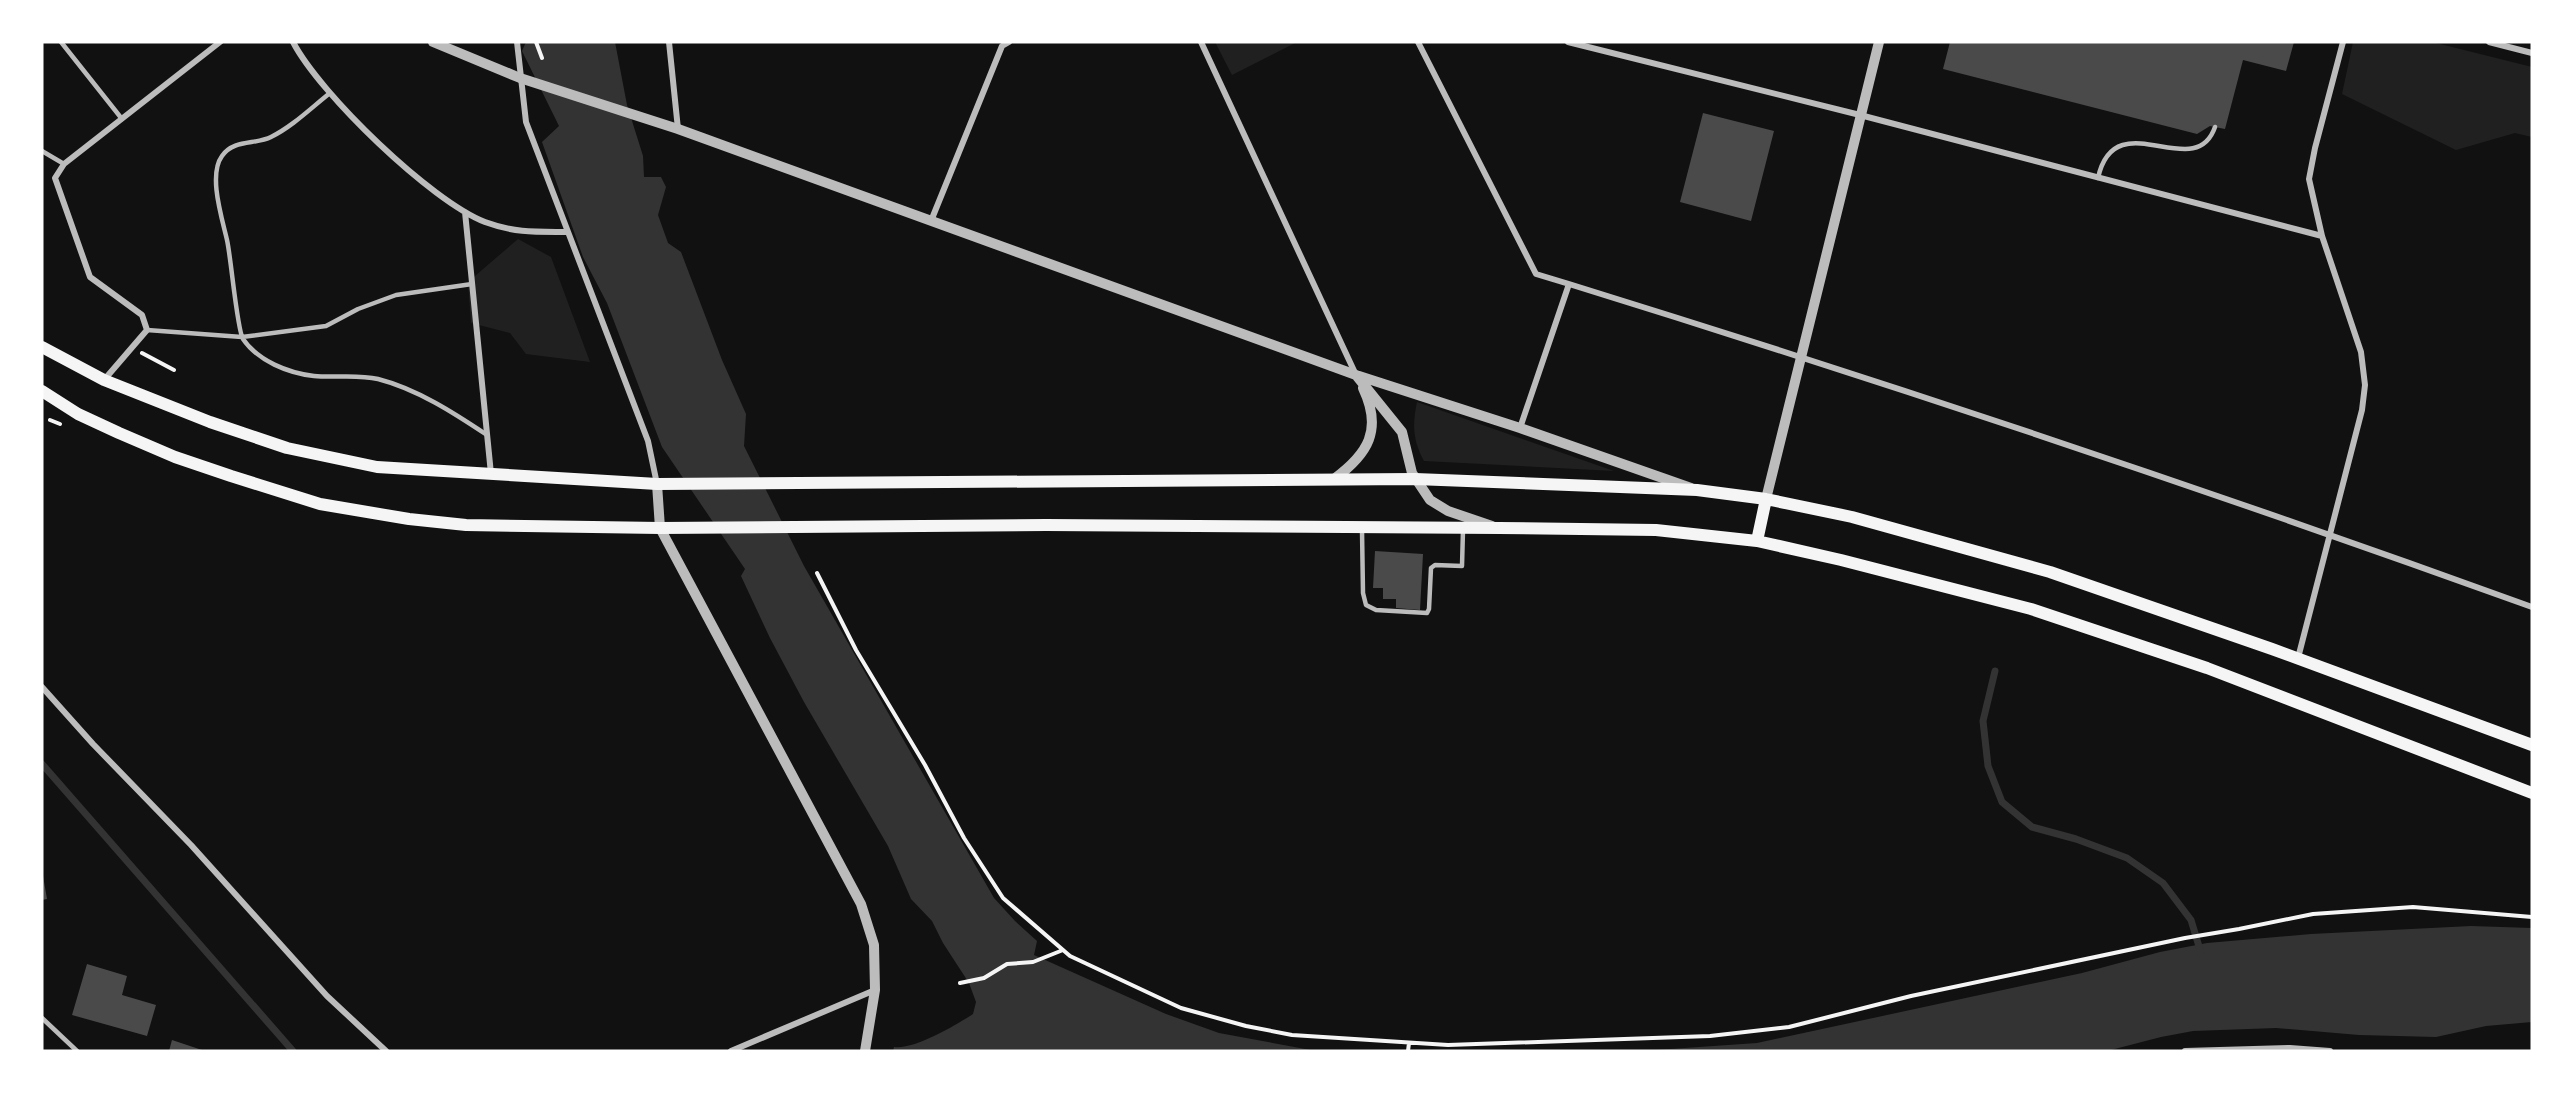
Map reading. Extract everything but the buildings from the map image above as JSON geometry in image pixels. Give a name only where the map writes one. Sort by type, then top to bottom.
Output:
[{"type":"main road","points":[[42,347],[104,380],[210,422],[287,448],[377,467],[657,483],[1415,479],[1697,490],[1766,499],[1852,517],[2050,572],[2298,659],[2532,745]]},
{"type":"main road","points":[[42,391],[78,414],[175,458],[320,504],[409,519],[466,525],[660,528],[824,525],[1463,527],[1656,530],[1757,541],[2031,609],[2207,668],[2532,793]]},
{"type":"main road","points":[[1757,541],[1766,499]]},
{"type":"street","points":[[104,380],[147,330],[142,315],[90,277],[55,178],[64,164],[220,42]]},
{"type":"street","points":[[293,42],[330,93],[395,158],[465,212],[517,232],[567,232]]},
{"type":"street","points":[[433,42],[520,78],[678,129],[1356,375],[1520,428],[1697,490]]},
{"type":"street","points":[[517,42],[526,122],[648,441],[657,483],[660,528],[861,904],[874,945],[875,990],[866,1046]]},
{"type":"street","points":[[669,42],[678,129]]},
{"type":"street","points":[[931,221],[1002,46],[1009,42]]},
{"type":"street","points":[[1200,42],[1368,400],[1372,422],[1368,442],[1362,456],[1334,478]]},
{"type":"street","points":[[1418,42],[1536,274],[1802,356],[2331,535],[2532,607]]},
{"type":"street","points":[[1568,42],[1860,115],[2322,236]]},
{"type":"street","points":[[1766,499],[1879,42]]},
{"type":"street","points":[[2298,659],[2362,410],[2365,385],[2361,352],[2322,236],[2309,179],[2314,148],[2343,42]]},
{"type":"street","points":[[2489,42],[2532,53]]},
{"type":"street","points":[[465,212],[491,474]]},
{"type":"street","points":[[1520,428],[1569,284]]},
{"type":"street","points":[[1356,375],[1402,432],[1415,479],[1424,493],[1448,511],[1499,528]]},
{"type":"street","points":[[42,687],[93,744],[191,845],[327,996],[386,1051]]},
{"type":"street","points":[[731,1051],[875,990]]},
{"type":"street","points":[[2185,1051],[2290,1048],[2330,1051]]},
{"type":"lane","points":[[60,42],[122,119]]},
{"type":"lane","points":[[330,93],[287,127],[269,138],[242,142],[222,155],[214,173],[231,260],[242,337],[259,356],[287,370],[315,376],[377,379],[450,411],[487,435]]},
{"type":"lane","points":[[2098,178],[2101,165],[2107,156],[2121,146],[2139,142],[2185,151],[2194,149],[2208,139],[2215,127]]},
{"type":"lane","points":[[42,151],[64,164]]},
{"type":"lane","points":[[147,330],[242,337],[326,326],[358,309],[396,295],[472,284]]},
{"type":"lane","points":[[1362,527],[1363,593],[1366,605],[1376,610],[1427,613],[1431,568],[1435,565],[1462,566],[1463,527]]},
{"type":"lane","points":[[42,1018],[76,1051]]},
{"type":"path","points":[[536,42],[542,58]]},
{"type":"path","points":[[817,573],[856,650],[925,765],[964,838],[1002,898],[1063,950],[1127,984],[1181,1008],[1235,1023],[1292,1035],[1448,1045],[1747,1033],[1789,1027],[1911,996],[2185,938],[2313,914],[2413,907],[2532,917]]},
{"type":"path","points":[[960,983],[984,978],[1007,964],[1033,962],[1063,950]]},
{"type":"path","points":[[1408,1051],[1409,1043]]},
{"type":"shaded area","points":[[526,42],[615,42],[627,105],[643,156],[644,177],[661,177],[666,187],[658,215],[668,243],[681,252],[722,360],[746,414],[744,446],[804,566],[994,898],[1037,941],[1034,955],[1166,1014],[1219,1033],[1316,1051],[893,1051],[894,1047],[912,1045],[935,1036],[973,1014],[976,1002],[969,983],[943,943],[932,921],[911,899],[888,846],[804,702],[741,576],[745,569],[662,447],[607,303],[583,257],[542,142],[559,126],[522,51]]},
{"type":"shaded area","points":[[1215,42],[1297,42],[1232,75]]},
{"type":"shaded area","points":[[2353,42],[2432,42],[2532,67],[2532,137],[2515,133],[2456,150],[2342,94]]},
{"type":"shaded area","points":[[518,239],[551,257],[590,362],[526,354],[510,333],[471,323],[468,282]]},
{"type":"shaded area","points":[[1417,402],[1614,471],[1424,461],[1415,433],[1414,418]]},
{"type":"shaded area","points":[[2471,926],[2532,928],[2532,1022],[2486,1026],[2436,1037],[2359,1035],[2276,1028],[2193,1031],[2107,1051],[1641,1051],[1757,1043],[2082,973],[2160,952],[2207,943],[2311,934]]},
{"type":"waterway","points":[[1995,671],[1983,721],[1988,766],[2002,802],[2032,827],[2076,839],[2127,858],[2163,883],[2191,920],[2201,953]]},
{"type":"waterway","points":[[42,764],[293,1051]]}]
